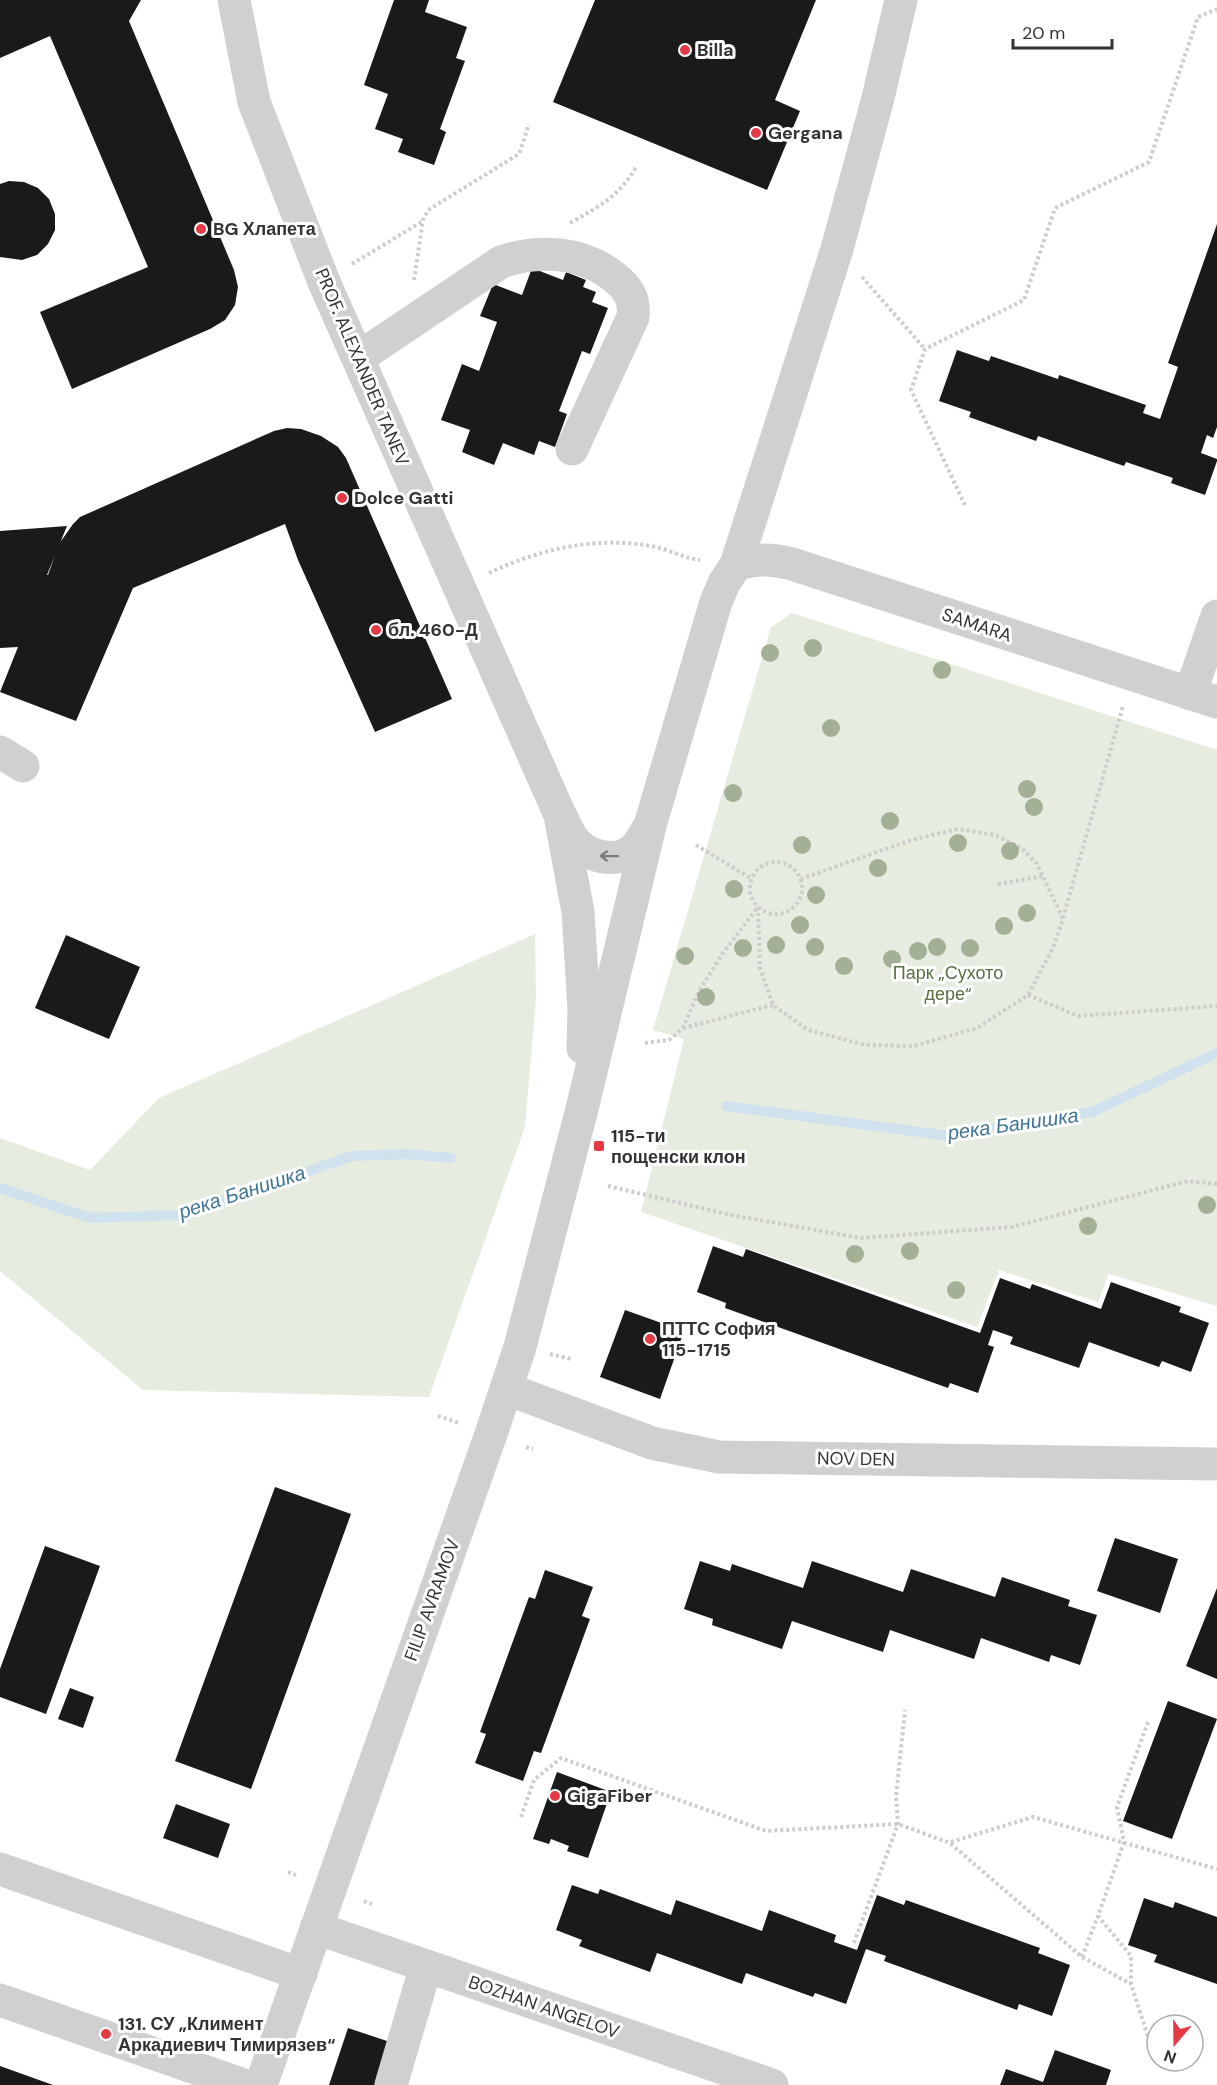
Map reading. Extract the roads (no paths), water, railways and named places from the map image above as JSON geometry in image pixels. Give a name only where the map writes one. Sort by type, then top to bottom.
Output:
[{"type":"street","name":"PROF. ALEXANDER TANEV","points":[[234,0],[254,102],[324,282],[560,815],[578,912],[584,1010],[582,1110]]},
{"type":"street","points":[[582,1110],[651,822],[716,602],[724,583],[736,565],[837,249],[878,98],[901,0]]},
{"type":"street","points":[[358,358],[501,262],[543,254],[561,255],[592,263],[607,271],[631,294],[634,306],[633,317],[572,449]]},
{"type":"street","name":"SAMARA","points":[[736,565],[752,560],[771,559],[792,564],[1204,698]]},
{"type":"street","points":[[1204,698],[1217,616]]},
{"type":"street","points":[[560,815],[574,840],[588,851],[603,858],[620,856],[636,848],[651,822]]},
{"type":"street","name":"FILIP AVRAMOV","points":[[261,2085],[507,1389],[582,1110]]},
{"type":"street","name":"NOV DEN","points":[[507,1389],[652,1443],[719,1457],[1217,1464]]},
{"type":"street","points":[[0,1869],[301,1974]]},
{"type":"street","name":"BOZHAN ANGELOV","points":[[316,1928],[772,2085]]},
{"type":"street","points":[[391,2085],[426,1966]]},
{"type":"street","points":[[0,2000],[244,2085]]},
{"type":"waterway","name":"река Банишка","points":[[726,1106],[949,1136],[1092,1112],[1217,1053]]},
{"type":"waterway","name":"река Банишка","points":[[0,1188],[90,1218],[184,1215],[352,1156],[407,1154],[451,1158]]},
{"type":"place","name":"Billa","points":[[685,50]]},
{"type":"place","name":"Gergana","points":[[756,133]]},
{"type":"place","name":"BG Хлапета","points":[[201,229]]},
{"type":"place","name":"Dolce Gatti","points":[[342,498]]},
{"type":"place","name":"бл. 460-Д","points":[[376,630]]},
{"type":"place","name":"115-ти пощенски клон","points":[[599,1146]]},
{"type":"place","name":"ПТТС София 115-1715","points":[[650,1339]]},
{"type":"place","name":"GigaFiber","points":[[555,1796]]},
{"type":"place","name":"131. СУ „Климент Аркадиевич Тимирязев“","points":[[106,2034]]},
{"type":"park label","name":"Парк „Сухото дере“","points":[[948,983]]}]
